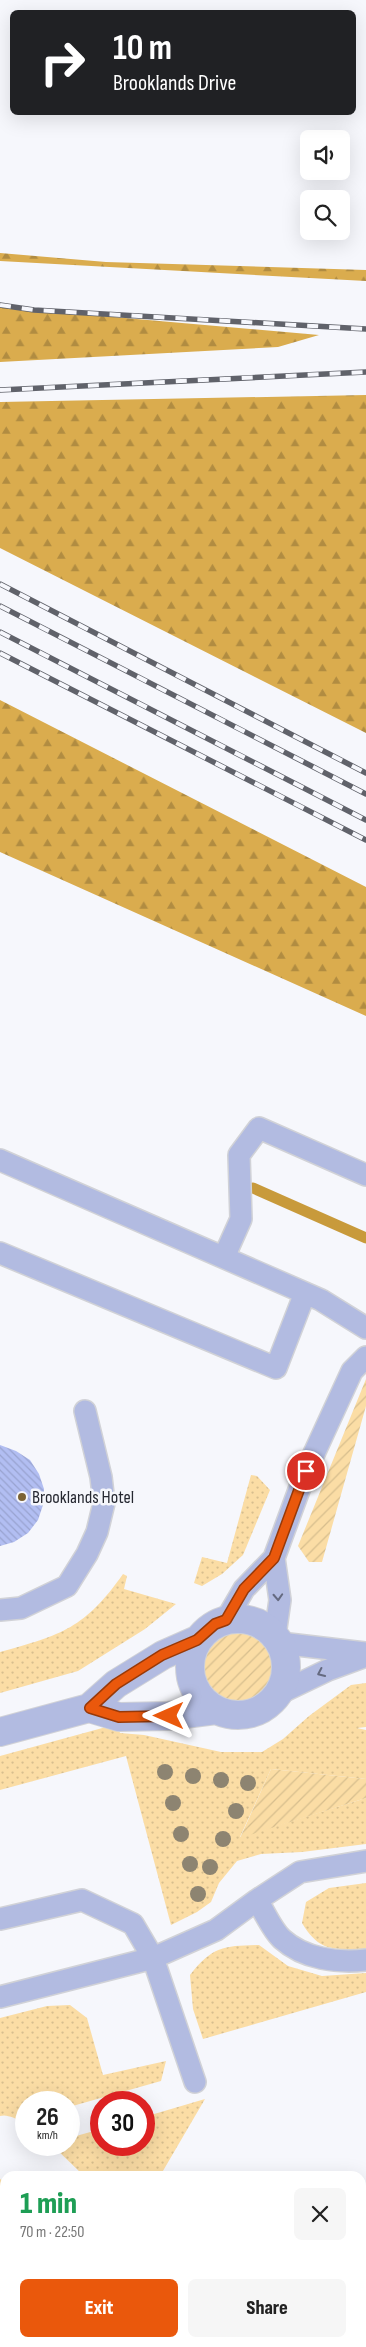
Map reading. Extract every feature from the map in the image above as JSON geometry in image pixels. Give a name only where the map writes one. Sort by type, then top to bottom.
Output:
[{"type":"street","points":[[0,1732],[90,1708],[116,1684],[162,1655],[197,1640],[215,1624],[226,1620],[239,1618],[265,1626],[277,1639],[286,1660],[285,1678],[278,1694],[266,1706],[250,1713],[233,1714],[216,1710],[169,1716],[119,1717],[90,1708]]},
{"type":"street","points":[[197,1640],[191,1655],[190,1671],[194,1687],[203,1700],[216,1710]]},
{"type":"lane","points":[[224,1257],[241,1219],[239,1155],[259,1128],[366,1175]]},
{"type":"lane","points":[[0,1160],[321,1300],[366,1328]]},
{"type":"lane","points":[[0,1253],[276,1368],[305,1293]]},
{"type":"lane","points":[[226,1620],[244,1589],[274,1558],[306,1471],[352,1371],[366,1357]]},
{"type":"lane","points":[[0,1610],[21,1608],[67,1586],[87,1554],[97,1532],[104,1503],[102,1485],[85,1411]]},
{"type":"lane","points":[[274,1558],[280,1600],[277,1639],[366,1654]]},
{"type":"lane","points":[[278,1694],[366,1654]]},
{"type":"lane","points":[[0,1997],[153,1958],[216,1930],[300,1872],[366,1861]]},
{"type":"lane","points":[[0,1919],[82,1900],[133,1924],[153,1958],[195,2082]]},
{"type":"lane","points":[[257,1900],[281,1939],[312,1957],[349,1962],[366,1960]]},
{"type":"shaded area","points":[[366,1379],[366,1406],[322,1562],[309,1562],[298,1546]]},
{"type":"shaded area","points":[[251,1475],[257,1476],[270,1490],[243,1555],[222,1574],[202,1586],[194,1583],[202,1557],[227,1563]]},
{"type":"shaded area","points":[[123,1574],[127,1576],[124,1589],[176,1604],[145,1629],[78,1671],[0,1693],[0,1652],[40,1640],[70,1627],[96,1607]]},
{"type":"shaded area","points":[[238,1633],[251,1635],[262,1643],[270,1654],[272,1667],[270,1680],[262,1691],[251,1699],[238,1701],[225,1699],[214,1691],[206,1680],[204,1667],[206,1654],[214,1643],[225,1635]]},
{"type":"shaded area","points":[[366,1683],[366,1727],[357,1728],[366,1730],[366,1779],[271,1769],[240,1837],[366,1798],[366,1844],[302,1852],[261,1854],[237,1861],[219,1883],[211,1902],[197,1912],[171,1925],[126,1756],[0,1790],[0,1756],[117,1724],[120,1733],[144,1735],[221,1752],[262,1752],[283,1739],[309,1716],[351,1685]]},
{"type":"shaded area","points":[[271,1769],[366,1779],[366,1798],[240,1838]]},
{"type":"shaded area","points":[[366,1883],[366,1949],[336,1949],[315,1940],[302,1923],[306,1902],[329,1888]]},
{"type":"shaded area","points":[[259,1945],[288,1966],[322,1976],[366,1973],[366,1992],[203,2039],[193,2009],[190,1975],[198,1965],[213,1953],[228,1947]]},
{"type":"shaded area","points":[[70,2005],[87,2018],[103,2075],[166,2061],[161,2081],[126,2091],[90,2091],[90,2101],[80,2104],[80,2091],[15,2091],[15,2118],[0,2116],[0,2018],[47,2006]]},
{"type":"shaded area","points":[[205,2099],[163,2171],[79,2171],[63,2156],[80,2156],[80,2135],[90,2132],[90,2156],[155,2156],[155,2114]]},
{"type":"green space","points":[[0,253],[106,262],[366,270],[366,281],[0,261]]},
{"type":"green space","points":[[0,307],[319,335],[278,347],[0,362]]},
{"type":"green space","points":[[366,395],[366,733],[0,548],[0,402]]},
{"type":"green space","points":[[0,700],[366,887],[366,1016],[0,852]]},
{"type":"building","name":"Brooklands Hotel","points":[[0,1445],[16,1451],[30,1460],[39,1474],[44,1489],[43,1505],[38,1520],[28,1533],[14,1542],[0,1546]]},
{"type":"waterway","points":[[253,1188],[366,1238]]},
{"type":"railway","points":[[0,305],[34,310],[366,329]]},
{"type":"railway","points":[[0,390],[366,372]]},
{"type":"railway","points":[[0,584],[366,773]]},
{"type":"railway","points":[[0,606],[366,794]]},
{"type":"railway","points":[[0,632],[366,820]]},
{"type":"railway","points":[[0,653],[366,840]]},
{"type":"place","name":"Brooklands Hotel","points":[[22,1497]]},
{"type":"route","points":[[169,1716],[119,1717],[90,1708],[116,1684],[162,1655],[197,1640],[215,1624],[226,1620],[244,1589],[274,1558],[306,1471]]}]
